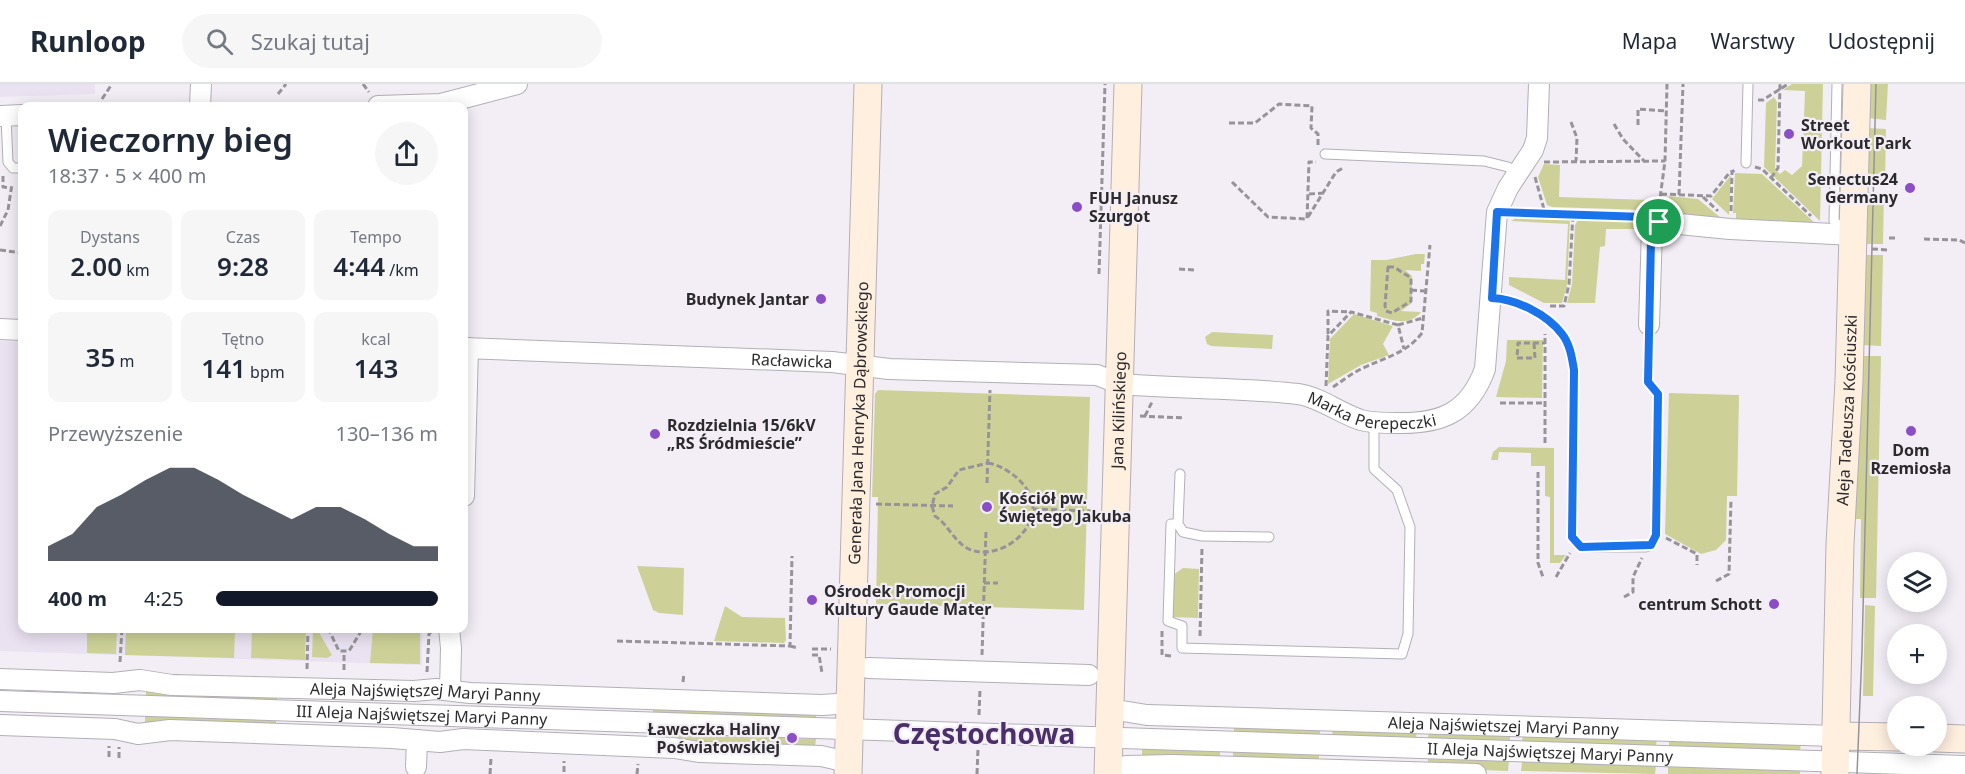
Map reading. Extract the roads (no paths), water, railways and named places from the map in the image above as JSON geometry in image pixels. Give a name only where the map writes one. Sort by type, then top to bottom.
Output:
[{"type":"street","points":[[200,102],[201,84]]},
{"type":"street","points":[[449,102],[517,84]]},
{"type":"street","name":"Generała Jana Henryka Dąbrowskiego","points":[[848,768],[845,730],[850,703],[868,84]]},
{"type":"street","name":"Jana Kilińskiego","points":[[1108,773],[1128,84]]},
{"type":"street","points":[[1526,175],[1537,138],[1539,84]]},
{"type":"street","name":"Aleja Tadeusza Kościuszki","points":[[1836,768],[1841,496],[1849,381],[1857,84]]},
{"type":"street","points":[[374,99],[414,102]]},
{"type":"street","name":"Marka Perepeczki","points":[[1120,384],[1300,394],[1361,420],[1419,424],[1437,420],[1466,403],[1479,385],[1485,369],[1497,212],[1508,188],[1526,175]]},
{"type":"street","points":[[1649,325],[1652,230],[1659,214],[1730,229],[1854,235]]},
{"type":"street","points":[[0,329],[18,330]]},
{"type":"street","name":"Racławicka","points":[[468,348],[832,362],[858,367],[1097,375],[1120,384]]},
{"type":"street","points":[[449,633],[451,648],[450,690]]},
{"type":"street","points":[[868,668],[1089,675]]},
{"type":"street","name":"Aleja Najświętszej Maryi Panny","points":[[0,679],[113,683],[140,680],[172,685],[450,690],[811,705],[850,703]]},
{"type":"street","points":[[392,738],[394,690]]},
{"type":"street","name":"III Aleja Najświętszej Maryi Panny","points":[[0,701],[845,730]]},
{"type":"street","name":"Aleja Najświętszej Maryi Panny","points":[[1110,710],[1137,715],[1887,737]]},
{"type":"street","points":[[0,725],[115,729],[138,734],[170,730],[674,748],[699,752],[821,756],[848,768]]},
{"type":"street","points":[[845,730],[1109,738]]},
{"type":"street","name":"II Aleja Najświętszej Maryi Panny","points":[[1109,738],[1836,768],[1965,766]]},
{"type":"street","points":[[1947,738],[1965,739]]},
{"type":"street","points":[[416,767],[417,740]]},
{"type":"street","points":[[1108,773],[1126,766],[1173,765],[1476,774]]},
{"type":"lane","points":[[1746,163],[1748,84]]},
{"type":"lane","points":[[1837,84],[1834,220],[1840,229],[1854,235]]},
{"type":"lane","points":[[10,116],[8,162],[13,168],[18,168]]},
{"type":"lane","points":[[1326,154],[1484,161],[1509,167],[1526,175]]},
{"type":"lane","points":[[1492,298],[1507,298],[1546,319],[1562,334],[1574,370],[1572,537],[1581,547],[1646,547],[1651,545],[1656,535],[1658,394],[1648,382],[1649,325]]},
{"type":"lane","points":[[1178,524],[1171,524],[1168,621],[1182,626],[1182,648],[1402,654],[1408,634],[1410,527],[1397,490],[1374,469],[1374,422]]},
{"type":"lane","points":[[1180,474],[1178,524],[1184,532],[1202,536],[1269,537]]},
{"type":"tram line","points":[[1857,774],[1876,84]]},
{"type":"place","name":"Street Workout Park","points":[[1789,134]]},
{"type":"place","name":"Senectus24 Germany","points":[[1910,188]]},
{"type":"place","name":"FUH Janusz Szurgot","points":[[1077,207]]},
{"type":"place","name":"Budynek Jantar","points":[[821,299]]},
{"type":"place","name":"Dom Rzemiosła","points":[[1911,431]]},
{"type":"place","name":"Rozdzielnia 15/6kV „RS Śródmieście”","points":[[655,434]]},
{"type":"place","name":"Kościół pw. Świętego Jakuba","points":[[987,507]]},
{"type":"place","name":"Ośrodek Promocji Kultury Gaude Mater","points":[[812,600]]},
{"type":"place","name":"centrum Schott","points":[[1774,604]]},
{"type":"place","name":"Ławeczka Haliny Poświatowskiej","points":[[792,738]]},
{"type":"district","name":"Częstochowa","points":[[984,733]]}]
